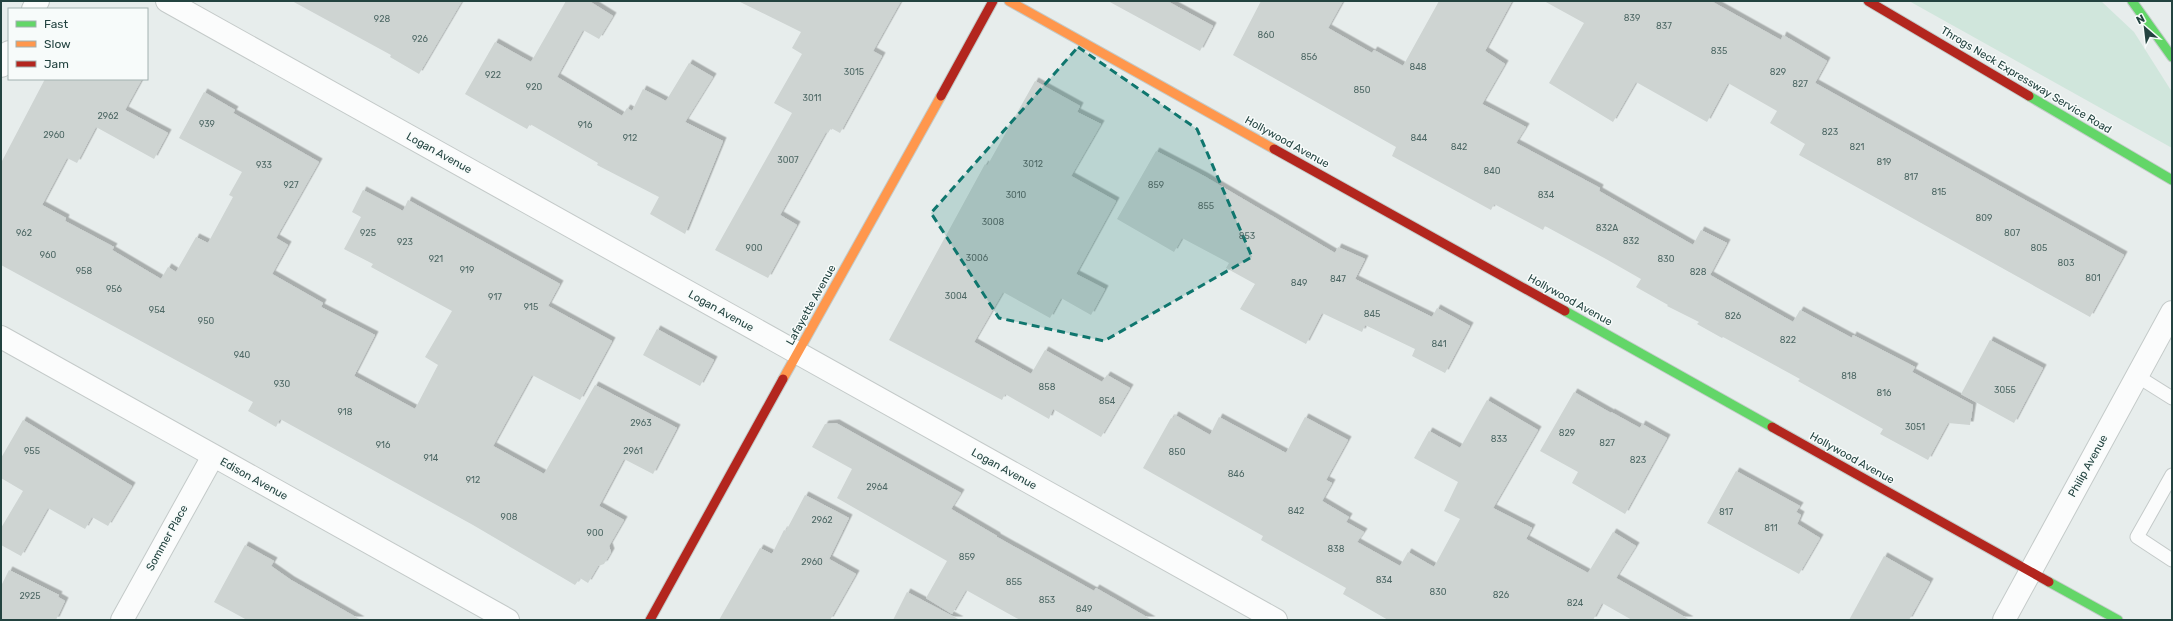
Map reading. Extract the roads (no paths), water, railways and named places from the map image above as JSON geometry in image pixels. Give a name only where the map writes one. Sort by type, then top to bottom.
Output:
[{"type":"main road","name":"Lafayette Avenue","points":[[650,620],[993,1]]},
{"type":"main road","name":"Hollywood Avenue","points":[[1010,1],[2118,620]]},
{"type":"main road","name":"Throgs Neck Expressway Service Road","points":[[1868,1],[2172,180]]},
{"type":"main road","points":[[2132,1],[2172,57]]},
{"type":"street","name":"Logan Avenue","points":[[167,1],[1276,620]]},
{"type":"street","points":[[1,66],[8,54]]},
{"type":"street","name":"Philip Avenue","points":[[2004,620],[2172,312]]},
{"type":"street","name":"Edison Avenue","points":[[1,338],[508,620]]},
{"type":"street","name":"Sommer Place","points":[[122,620],[213,456]]},
{"type":"lane","points":[[2137,376],[2172,398]]},
{"type":"lane","points":[[2172,475],[2137,537],[2172,560]]}]
